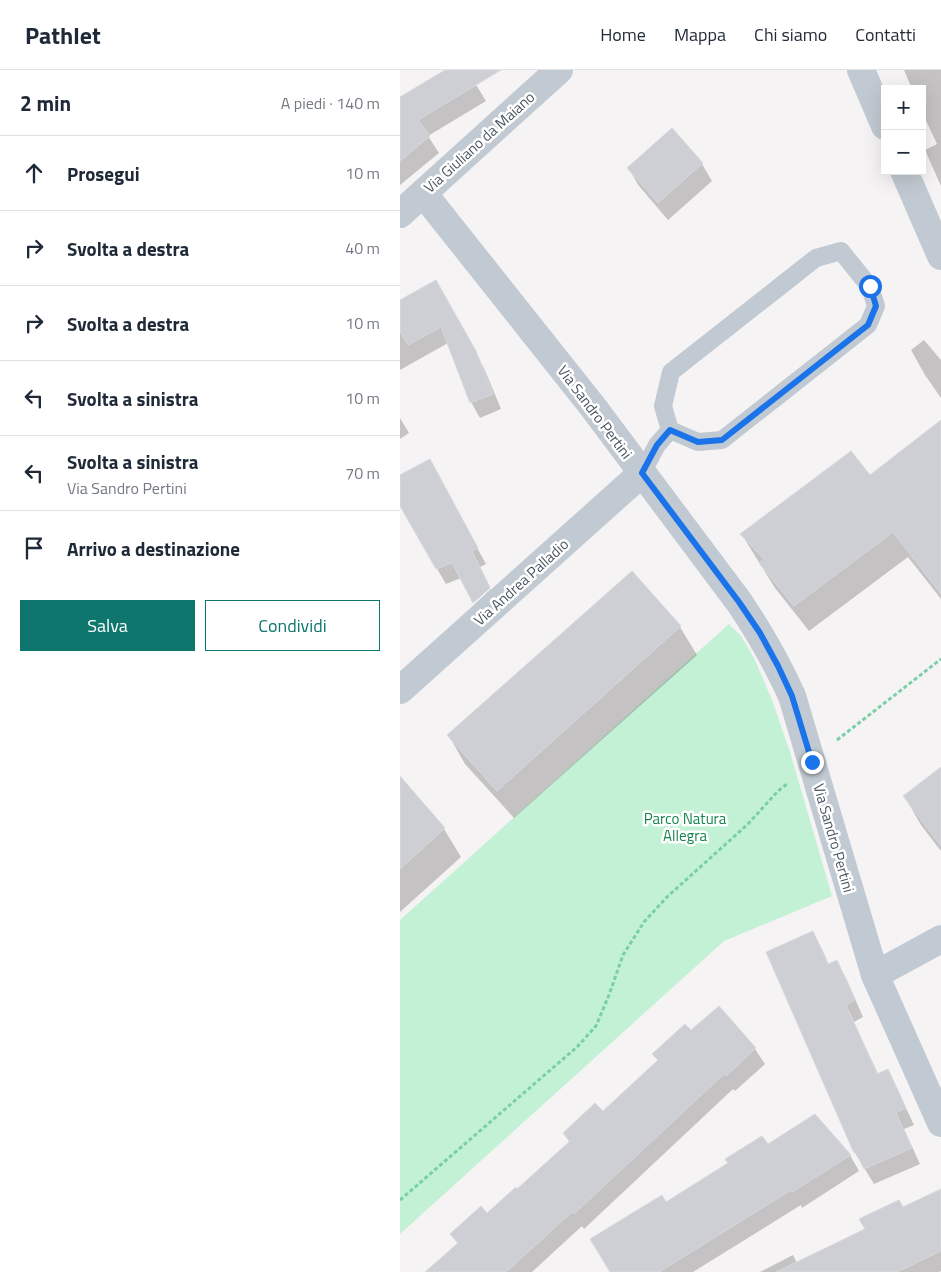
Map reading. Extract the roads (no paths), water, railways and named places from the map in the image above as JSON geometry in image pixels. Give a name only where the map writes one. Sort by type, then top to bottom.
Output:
[{"type":"street","name":"Via Giuliano da Maiano","points":[[400,214],[559,70]]},
{"type":"street","points":[[861,70],[881,117]]},
{"type":"street","points":[[906,175],[941,256]]},
{"type":"street","name":"Via Sandro Pertini","points":[[423,192],[642,473],[760,633],[792,696],[875,975],[941,1123]]},
{"type":"street","name":"Via Andrea Palladio","points":[[400,690],[642,473]]},
{"type":"street","points":[[875,975],[941,939]]},
{"type":"lane","points":[[841,251],[870,286],[876,306],[868,325],[722,440],[698,442],[670,430],[663,406],[671,372],[816,258],[841,251]]},
{"type":"lane","points":[[642,473],[657,445],[670,430]]},
{"type":"park label","name":"Parco Natura Allegra","points":[[685,826]]}]
